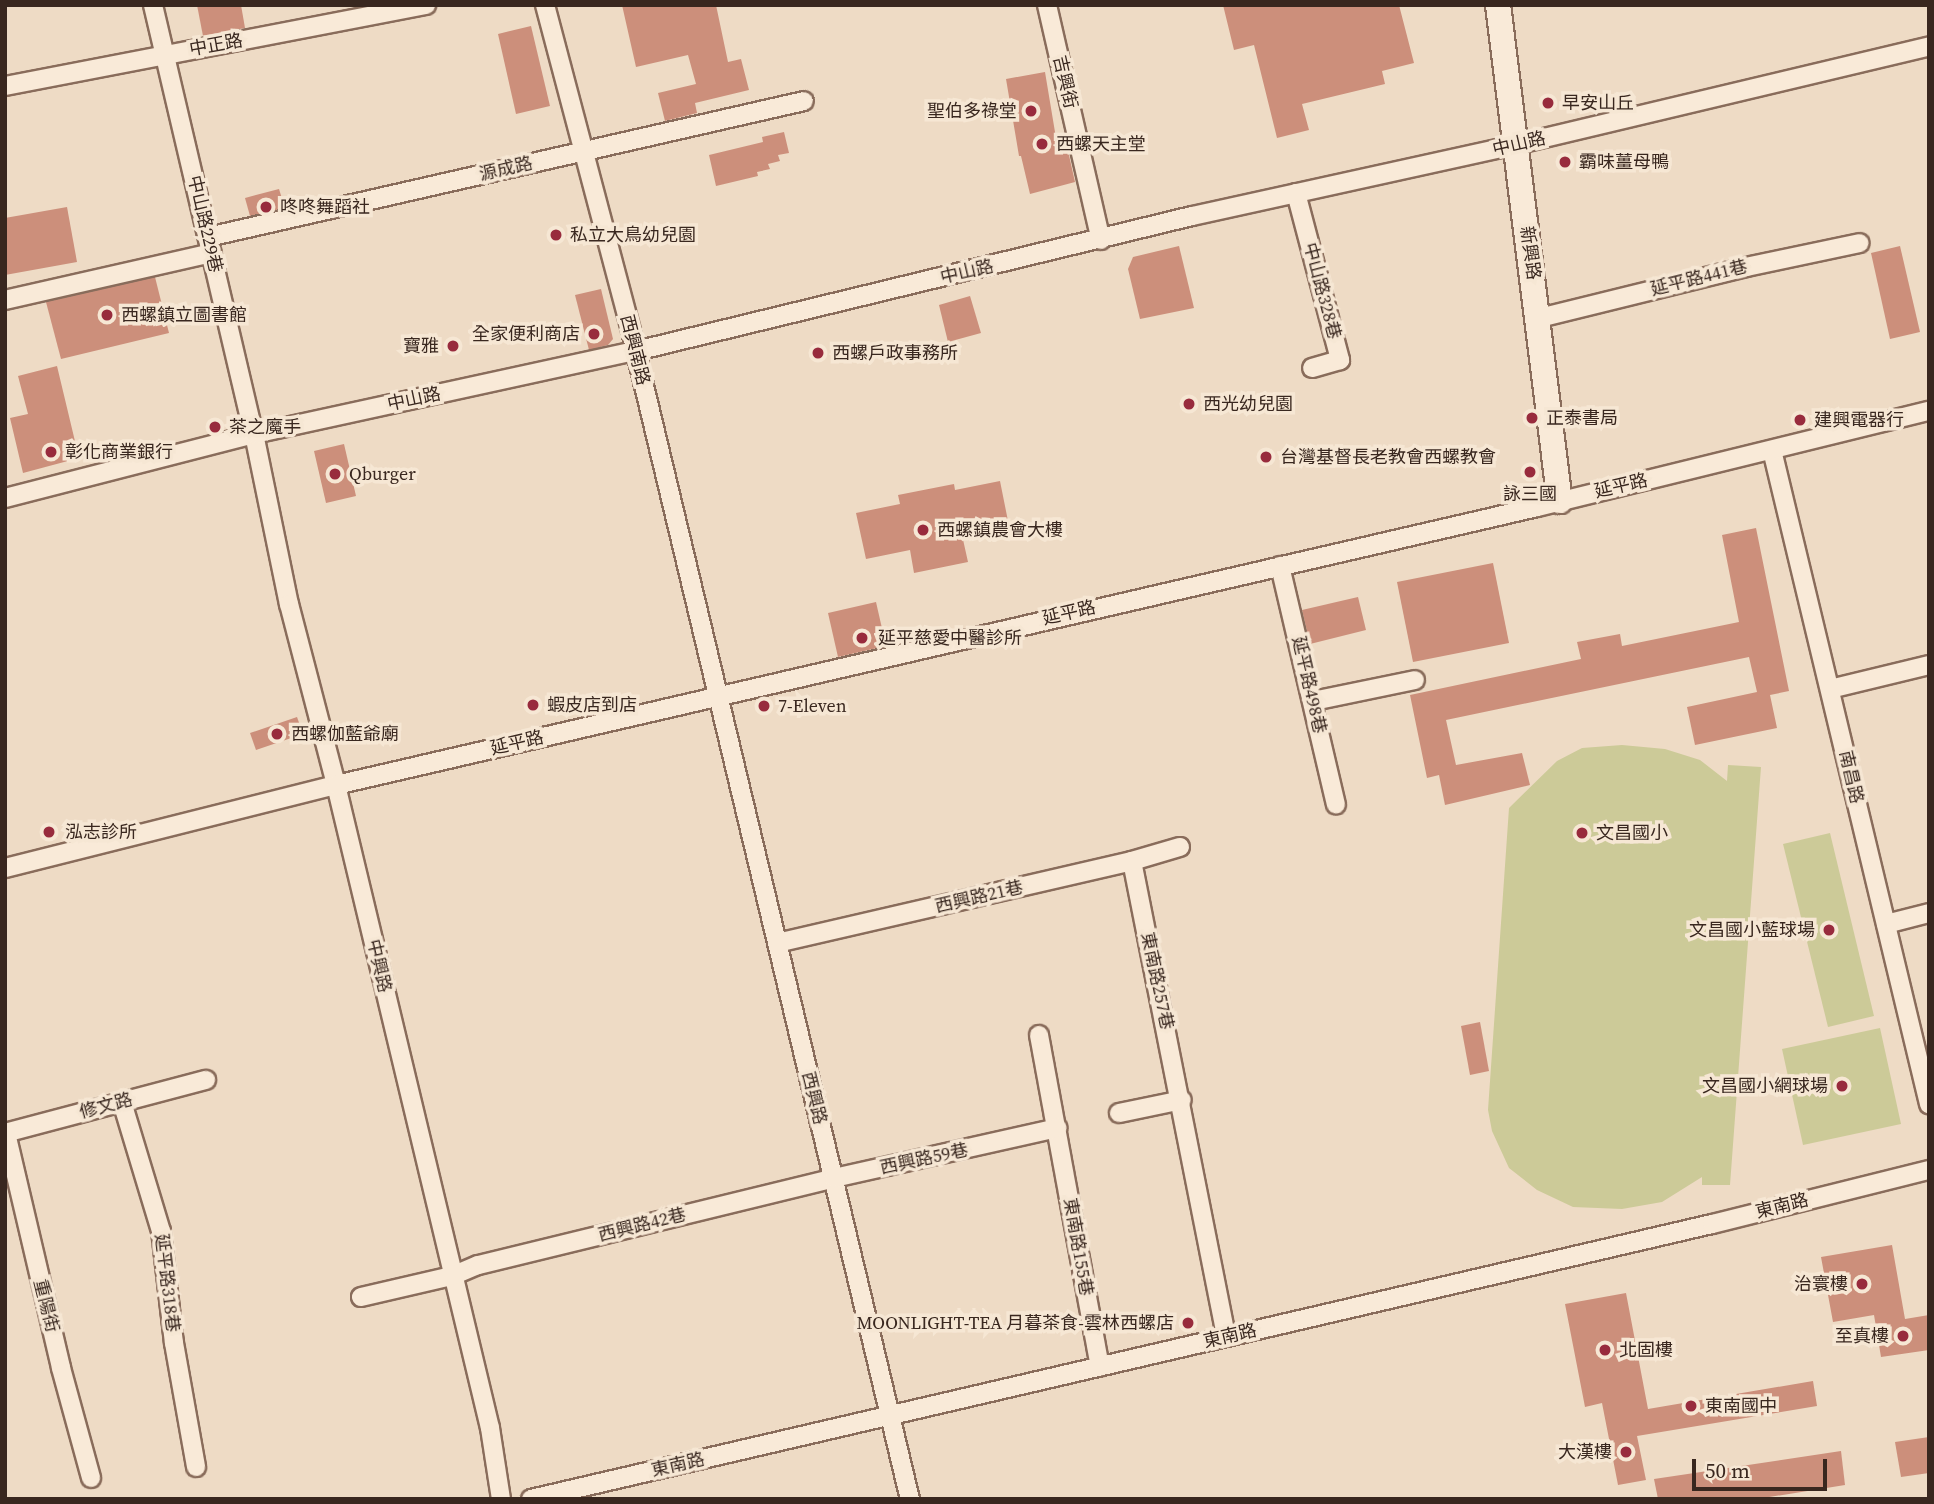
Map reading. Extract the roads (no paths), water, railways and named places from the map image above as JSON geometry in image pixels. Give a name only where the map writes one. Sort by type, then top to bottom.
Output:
[{"type":"street","name":"中山路229巷","points":[[153,5],[254,435]]},
{"type":"street","name":"中正路","points":[[5,86],[426,5]]},
{"type":"street","name":"西興南路","points":[[545,5],[636,351],[718,697]]},
{"type":"street","name":"吉興街","points":[[1047,5],[1101,240]]},
{"type":"street","name":"新興路","points":[[1498,5],[1560,501]]},
{"type":"street","name":"中山路","points":[[5,498],[52,483],[254,435],[636,351],[1296,193],[1516,145],[1929,46]]},
{"type":"street","name":"源成路","points":[[5,300],[583,151],[804,101]]},
{"type":"street","name":"中山路328巷","points":[[1296,193],[1340,360],[1312,368]]},
{"type":"street","name":"延平路441巷","points":[[1539,318],[1746,267],[1860,243]]},
{"type":"street","name":"延平路","points":[[5,868],[336,785],[1560,501],[1929,411]]},
{"type":"street","name":"中興路","points":[[254,435],[289,604],[336,785],[490,1428],[501,1499]]},
{"type":"street","name":"南昌路","points":[[1772,450],[1929,1104]]},
{"type":"street","name":"延平路498巷","points":[[1280,566],[1336,804]]},
{"type":"street","points":[[1830,689],[1929,665]]},
{"type":"street","points":[[1313,701],[1415,680]]},
{"type":"street","name":"西興路","points":[[718,697],[910,1499]]},
{"type":"street","name":"西興路21巷","points":[[777,943],[1132,861],[1180,847]]},
{"type":"street","name":"東南路257巷","points":[[1132,861],[1182,1100],[1226,1337]]},
{"type":"street","points":[[1886,924],[1929,914]]},
{"type":"street","name":"東南路155巷","points":[[1039,1035],[1100,1366]]},
{"type":"street","name":"修文路","points":[[6,1133],[206,1080]]},
{"type":"street","points":[[1119,1113],[1182,1100]]},
{"type":"street","name":"延平路318巷","points":[[122,1102],[161,1231],[174,1343],[195,1468]]},
{"type":"street","name":"西興路59巷","points":[[834,1178],[1057,1128]]},
{"type":"street","name":"重陽街","points":[[6,1133],[42,1288],[91,1478]]},
{"type":"street","name":"東南路","points":[[531,1499],[1712,1224],[1929,1170]]},
{"type":"street","name":"西興路42巷","points":[[361,1297],[452,1276],[478,1265],[834,1178]]},
{"type":"place","name":"早安山丘","points":[[1548,103]]},
{"type":"place","name":"聖伯多祿堂","points":[[1031,111]]},
{"type":"place","name":"西螺天主堂","points":[[1042,144]]},
{"type":"place","name":"霸味薑母鴨","points":[[1565,162]]},
{"type":"place","name":"咚咚舞蹈社","points":[[266,207]]},
{"type":"place","name":"私立大鳥幼兒園","points":[[556,235]]},
{"type":"place","name":"西螺鎮立圖書館","points":[[107,315]]},
{"type":"place","name":"全家便利商店","points":[[594,334]]},
{"type":"place","name":"寶雅","points":[[453,346]]},
{"type":"place","name":"西螺戶政事務所","points":[[818,353]]},
{"type":"place","name":"西光幼兒園","points":[[1189,404]]},
{"type":"place","name":"正泰書局","points":[[1532,418]]},
{"type":"place","name":"建興電器行","points":[[1800,420]]},
{"type":"place","name":"茶之魔手","points":[[215,427]]},
{"type":"place","name":"彰化商業銀行","points":[[51,452]]},
{"type":"place","name":"台灣基督長老教會西螺教會","points":[[1266,457]]},
{"type":"place","name":"詠三國","points":[[1530,472]]},
{"type":"place","name":"Qburger","points":[[335,474]]},
{"type":"place","name":"西螺鎮農會大樓","points":[[923,530]]},
{"type":"place","name":"延平慈愛中醫診所","points":[[862,638]]},
{"type":"place","name":"蝦皮店到店","points":[[533,705]]},
{"type":"place","name":"7-Eleven","points":[[764,706]]},
{"type":"place","name":"西螺伽藍爺廟","points":[[277,734]]},
{"type":"place","name":"泓志診所","points":[[49,832]]},
{"type":"place","name":"文昌國小","points":[[1582,833]]},
{"type":"place","name":"文昌國小藍球場","points":[[1829,930]]},
{"type":"place","name":"文昌國小網球場","points":[[1842,1086]]},
{"type":"place","name":"治寰樓","points":[[1862,1284]]},
{"type":"place","name":"MOONLIGHT-TEA 月暮茶食-雲林西螺店","points":[[1188,1323]]},
{"type":"place","name":"至真樓","points":[[1903,1336]]},
{"type":"place","name":"北固樓","points":[[1605,1350]]},
{"type":"place","name":"東南國中","points":[[1691,1406]]},
{"type":"place","name":"大漢樓","points":[[1626,1452]]}]
